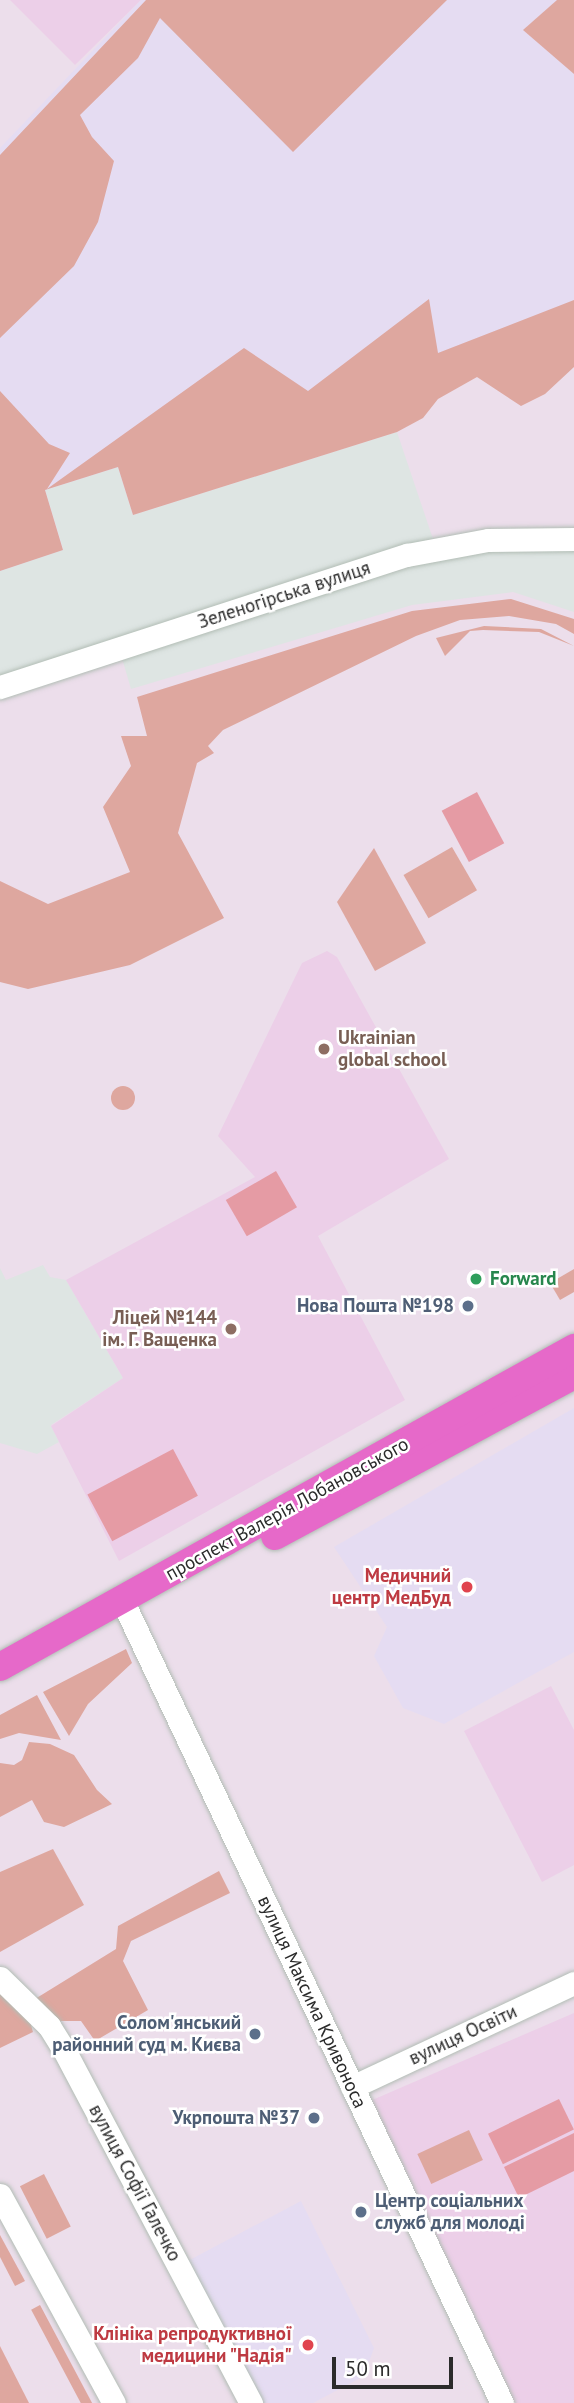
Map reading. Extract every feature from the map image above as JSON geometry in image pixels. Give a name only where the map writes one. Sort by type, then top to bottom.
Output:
[{"type":"main road","name":"проспект Валерія Лобановського","points":[[0,1686],[126,1608],[574,1348]]},
{"type":"main road","name":"проспект Валерія Лобановського","points":[[0,1667],[126,1608],[574,1375]]},
{"type":"street","name":"Зеленогірська вулиця","points":[[0,687],[407,555],[488,540],[574,539]]},
{"type":"street","name":"вулиця Максима Кривоноса","points":[[126,1608],[502,2403]]},
{"type":"street","name":"вулиця Софії Галечко","points":[[0,1978],[49,2026],[63,2048],[251,2403]]},
{"type":"street","name":"вулиця Освіти","points":[[352,2087],[574,1983]]},
{"type":"street","points":[[0,2195],[114,2403]]},
{"type":"shaded area","points":[[10,0],[141,0],[75,65]]},
{"type":"shaded area","points":[[141,0],[574,0],[574,331],[475,366],[133,515],[118,467],[45,490],[63,550],[0,571],[0,148]]},
{"type":"shaded area","points":[[146,0],[447,0],[293,152],[160,18],[138,58],[80,115],[92,137],[114,161],[98,222],[74,266],[0,338],[0,155]]},
{"type":"shaded area","points":[[557,0],[574,0],[574,74],[523,30]]},
{"type":"shaded area","points":[[429,299],[438,353],[574,300],[574,367],[545,394],[521,406],[477,377],[438,399],[423,418],[397,432],[133,515],[118,467],[45,490],[63,550],[0,571],[0,391],[49,444],[70,453],[47,489],[244,348],[308,391]]},
{"type":"shaded area","points":[[397,432],[433,539],[0,677],[0,571],[63,549],[45,490],[118,467],[133,515]]},
{"type":"shaded area","points":[[574,548],[574,612],[513,592],[412,605],[131,689],[121,655],[462,551]]},
{"type":"shaded area","points":[[511,599],[574,619],[574,634],[556,624],[509,616],[460,620],[416,636],[223,730],[208,746],[214,753],[197,763],[178,833],[224,918],[130,965],[28,989],[0,982],[0,881],[48,904],[130,872],[103,807],[131,766],[121,736],[147,736],[137,697],[412,611]]},
{"type":"shaded area","points":[[484,626],[541,629],[574,646],[539,632],[470,631],[445,656],[436,638]]},
{"type":"shaded area","points":[[477,792],[504,843],[469,862],[442,811]]},
{"type":"shaded area","points":[[452,847],[477,890],[429,918],[404,875]]},
{"type":"shaded area","points":[[374,848],[426,943],[375,971],[337,902]]},
{"type":"shaded area","name":"Ліцей №144 ім. Г. Ващенка","points":[[327,951],[337,957],[449,1159],[318,1236],[405,1400],[119,1561],[51,1426],[123,1378],[66,1280],[255,1177],[218,1136],[302,963]]},
{"type":"shaded area","points":[[123,1086],[131,1090],[135,1098],[131,1106],[123,1110],[115,1106],[111,1098],[115,1090]]},
{"type":"shaded area","points":[[276,1171],[297,1207],[247,1236],[226,1200]]},
{"type":"shaded area","points":[[43,1265],[50,1277],[66,1280],[123,1378],[51,1425],[59,1442],[37,1454],[0,1443],[0,1268],[6,1280]]},
{"type":"shaded area","points":[[574,1269],[574,1292],[560,1300],[550,1283]]},
{"type":"shaded area","name":"Медичний центр МедБуд","points":[[574,1408],[574,1652],[444,1724],[403,1708],[374,1656],[387,1627],[334,1547]]},
{"type":"shaded area","points":[[173,1449],[198,1496],[112,1541],[87,1495]]},
{"type":"shaded area","points":[[126,1649],[132,1663],[88,1704],[69,1736],[43,1692]]},
{"type":"shaded area","points":[[551,1686],[574,1730],[574,1865],[542,1882],[464,1731]]},
{"type":"shaded area","points":[[37,1695],[61,1740],[19,1733],[0,1739],[0,1715]]},
{"type":"shaded area","points":[[29,1742],[50,1744],[74,1755],[97,1790],[112,1804],[64,1827],[44,1822],[32,1800],[0,1817],[0,1763],[14,1765],[22,1760]]},
{"type":"shaded area","points":[[53,1849],[84,1905],[0,1952],[0,1872]]},
{"type":"shaded area","points":[[219,1871],[230,1893],[131,1941],[123,1961],[148,2010],[95,2041],[81,2021],[54,2021],[35,1999],[116,1949],[118,1926]]},
{"type":"shaded area","points":[[0,1986],[27,2011],[33,2032],[0,2048]]},
{"type":"shaded area","points":[[574,2013],[574,2403],[514,2403],[370,2101]]},
{"type":"shaded area","points":[[559,2099],[574,2130],[503,2164],[488,2134]]},
{"type":"shaded area","points":[[469,2130],[483,2160],[431,2184],[417,2154]]},
{"type":"shaded area","points":[[574,2133],[574,2171],[519,2198],[504,2167]]},
{"type":"shaded area","points":[[44,2174],[71,2227],[47,2239],[20,2186]]},
{"type":"shaded area","points":[[301,2201],[374,2348],[364,2376],[313,2403],[259,2403],[184,2263]]},
{"type":"shaded area","points":[[0,2235],[25,2281],[15,2286],[0,2257]]},
{"type":"shaded area","points":[[40,2305],[92,2403],[81,2403],[31,2310]]},
{"type":"shaded area","points":[[0,2346],[29,2403],[0,2403]]},
{"type":"place","name":"Ukrainian global school","points":[[324,1049]]},
{"type":"place","name":"Forward","points":[[476,1279]]},
{"type":"place","name":"Нова Пошта №198","points":[[468,1306]]},
{"type":"place","name":"Ліцей №144 ім. Г. Ващенка","points":[[231,1329]]},
{"type":"place","name":"Медичний центр МедБуд","points":[[467,1587]]},
{"type":"place","name":"Солом'янський районний суд м. Києва","points":[[255,2034]]},
{"type":"place","name":"Укрпошта №37","points":[[314,2118]]},
{"type":"place","name":"Центр соціальних служб для молоді","points":[[361,2212]]},
{"type":"place","name":"Клініка репродуктивної медицини \"Надія\"","points":[[308,2345]]}]
